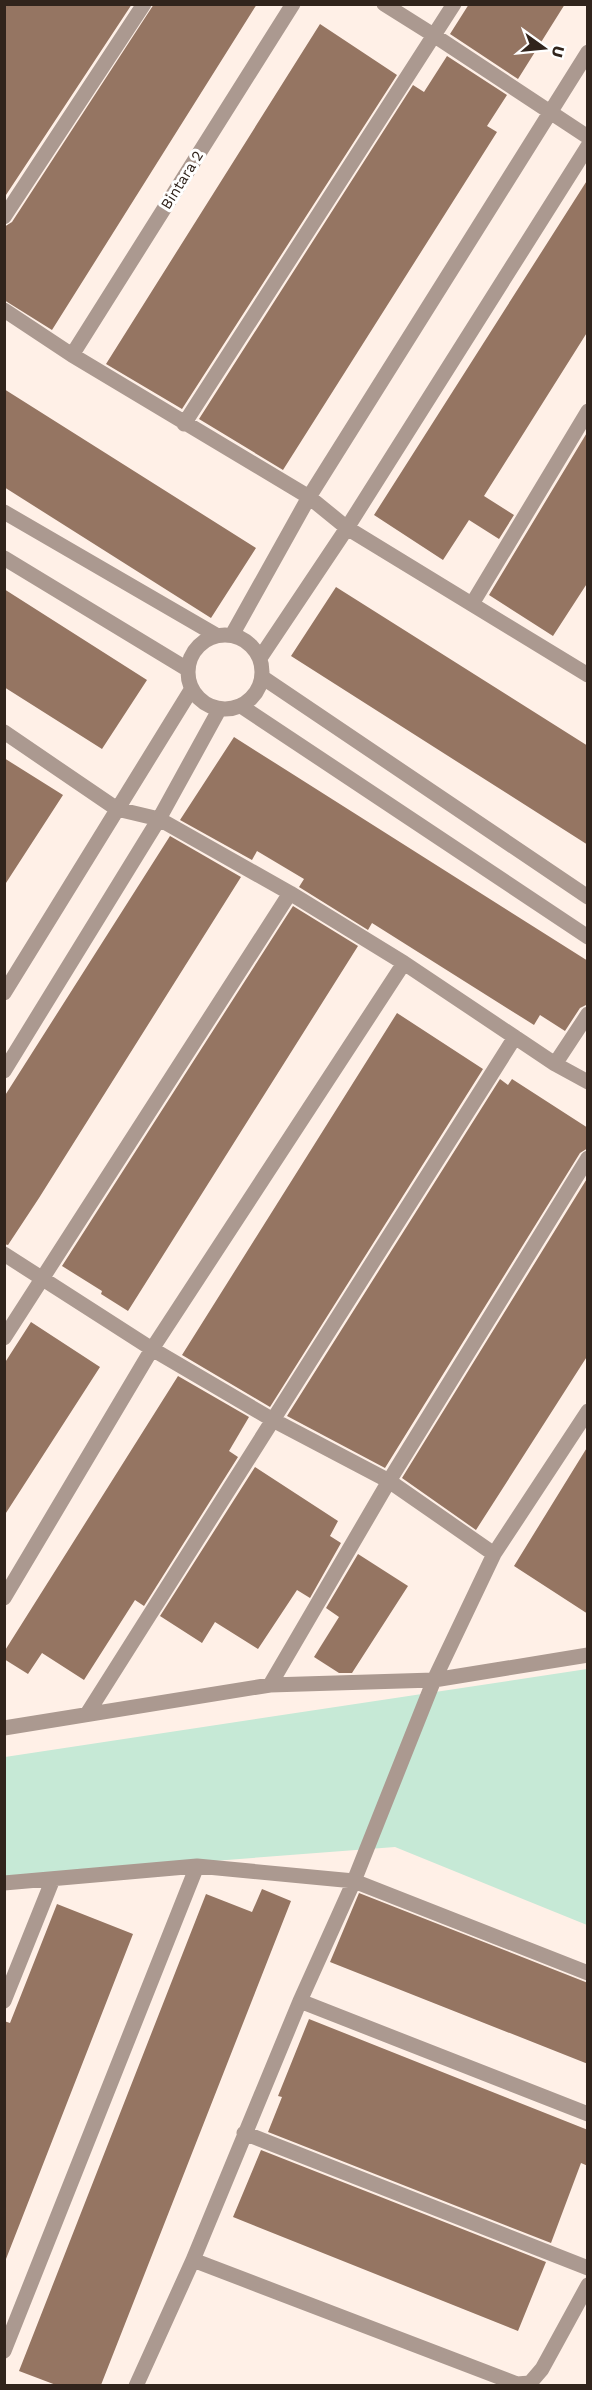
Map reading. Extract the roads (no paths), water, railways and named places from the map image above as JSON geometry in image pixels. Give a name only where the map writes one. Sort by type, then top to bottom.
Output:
[{"type":"street","points":[[4,217],[144,4]]},
{"type":"street","name":"Bintara 2","points":[[72,356],[293,4]]},
{"type":"street","points":[[384,4],[588,137]]},
{"type":"street","points":[[184,424],[454,4]]},
{"type":"street","points":[[232,635],[309,497],[588,52]]},
{"type":"street","points":[[260,658],[347,528],[588,146]]},
{"type":"street","points":[[4,310],[72,356],[309,497],[347,528],[586,672]]},
{"type":"street","points":[[471,604],[588,411]]},
{"type":"street","points":[[4,512],[216,635],[232,635],[249,643],[260,658],[262,677],[255,694],[241,706],[219,710],[202,703],[191,690],[187,669],[196,647],[216,635]]},
{"type":"street","points":[[4,558],[187,669]]},
{"type":"street","points":[[262,677],[588,897]]},
{"type":"street","points":[[4,993],[191,690]]},
{"type":"street","points":[[241,706],[588,937]]},
{"type":"street","points":[[4,1071],[159,819],[219,710]]},
{"type":"street","points":[[4,732],[117,809],[159,819],[290,893],[404,963],[555,1064],[588,1082]]},
{"type":"street","points":[[4,1338],[290,893]]},
{"type":"street","points":[[4,1598],[152,1349],[404,963]]},
{"type":"street","points":[[555,1064],[588,1014]]},
{"type":"street","points":[[87,1714],[515,1037]]},
{"type":"street","points":[[270,1684],[389,1481],[588,1158]]},
{"type":"street","points":[[4,1254],[152,1349],[273,1420],[389,1481],[494,1554]]},
{"type":"street","points":[[136,2385],[193,2260],[300,2001],[354,1881],[434,1680],[494,1554],[588,1411]]},
{"type":"street","points":[[4,1728],[270,1684],[434,1680],[588,1655]]},
{"type":"street","points":[[4,2350],[197,1866]]},
{"type":"street","points":[[4,1883],[197,1866],[354,1881],[588,1973]]},
{"type":"street","points":[[4,2001],[53,1879]]},
{"type":"street","points":[[300,2001],[588,2114]]},
{"type":"street","points":[[244,2133],[588,2268]]},
{"type":"street","points":[[193,2260],[517,2384],[530,2383],[542,2369],[588,2285]]}]
